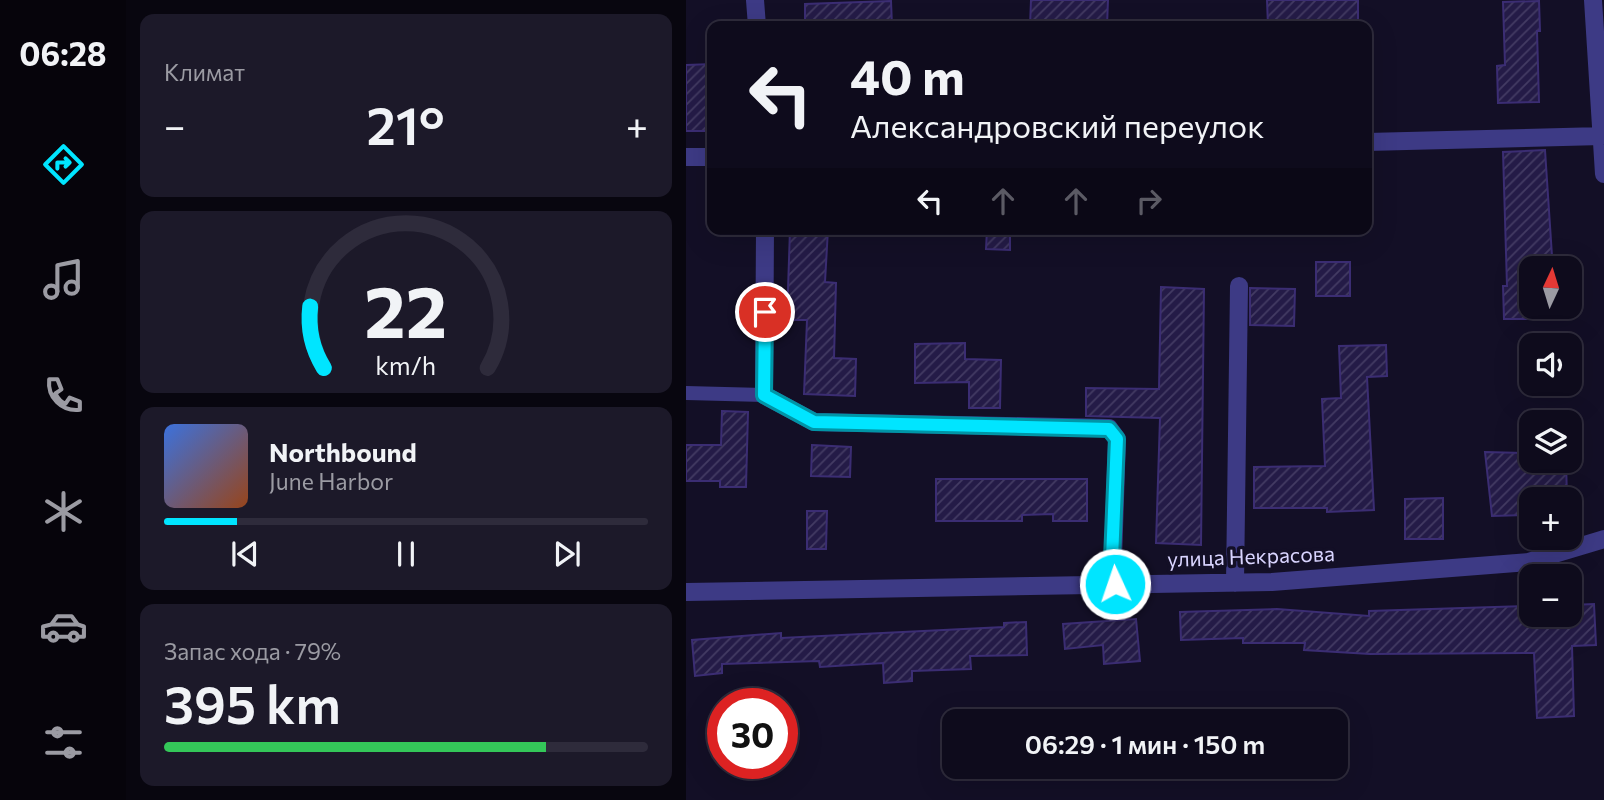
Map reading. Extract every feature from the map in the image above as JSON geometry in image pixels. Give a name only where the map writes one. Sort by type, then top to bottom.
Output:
[{"type":"street","points":[[755,0],[757,21]]},
{"type":"street","points":[[1593,0],[1604,174]]},
{"type":"street","points":[[1372,142],[1602,136]]},
{"type":"street","points":[[686,156],[707,157]]},
{"type":"street","points":[[765,235],[764,395],[814,422],[1109,429],[1117,439],[1112,559],[1115,584]]},
{"type":"street","points":[[1235,583],[1238,286]]},
{"type":"street","name":"улица Некрасова","points":[[686,592],[1235,583],[1528,562],[1604,539]]},
{"type":"lane","points":[[686,393],[764,395]]},
{"type":"building","points":[[1031,0],[1108,0],[1107,21],[1030,21]]},
{"type":"building","points":[[1267,0],[1358,0],[1358,21],[1268,21]]},
{"type":"building","points":[[891,1],[892,21],[805,21],[805,4]]},
{"type":"building","points":[[1539,1],[1539,102],[1498,103],[1497,66],[1505,65],[1503,2]]},
{"type":"building","points":[[707,64],[707,131],[686,131],[686,65]]},
{"type":"building","points":[[1545,150],[1552,256],[1519,256],[1519,319],[1504,319],[1503,286],[1507,286],[1503,152]]},
{"type":"building","points":[[790,235],[828,235],[825,282],[836,283],[834,358],[856,359],[855,396],[804,394],[807,320],[787,320]]},
{"type":"building","points":[[987,235],[1010,235],[1010,250],[986,249]]},
{"type":"building","points":[[1316,262],[1350,262],[1350,296],[1316,296]]},
{"type":"building","points":[[1161,287],[1204,289],[1201,545],[1156,543],[1160,418],[1086,416],[1086,388],[1159,389]]},
{"type":"building","points":[[1250,288],[1295,289],[1294,326],[1250,325]]},
{"type":"building","points":[[965,343],[965,359],[1001,360],[1000,408],[969,408],[969,382],[915,383],[915,344]]},
{"type":"building","points":[[1386,345],[1387,376],[1367,377],[1374,510],[1327,512],[1327,508],[1254,508],[1254,467],[1325,466],[1322,399],[1341,398],[1339,346]]},
{"type":"building","points":[[722,411],[748,412],[746,487],[720,487],[720,481],[686,481],[686,445],[721,445]]},
{"type":"building","points":[[812,445],[851,447],[850,477],[811,476]]},
{"type":"building","points":[[1485,452],[1519,453],[1519,473],[1566,473],[1567,487],[1519,487],[1519,515],[1492,516]]},
{"type":"building","points":[[936,479],[1087,479],[1087,521],[1053,521],[1053,514],[1022,515],[1022,521],[936,521]]},
{"type":"building","points":[[1443,498],[1443,539],[1405,539],[1405,499]]},
{"type":"building","points":[[807,511],[827,511],[826,549],[807,549]]},
{"type":"building","points":[[1582,604],[1594,604],[1596,645],[1572,646],[1574,716],[1537,718],[1534,653],[1370,654],[1304,650],[1305,643],[1243,643],[1243,638],[1181,640],[1180,612],[1277,609],[1369,616],[1369,611],[1519,606],[1519,627],[1582,627]]},
{"type":"building","points":[[1136,619],[1140,661],[1104,664],[1103,645],[1065,649],[1063,624]]},
{"type":"building","points":[[1026,622],[1027,655],[970,656],[971,669],[912,671],[912,681],[884,683],[883,663],[820,667],[819,661],[722,664],[722,673],[695,676],[692,640],[781,633],[781,638],[1004,627],[1004,623]]},
{"type":"route","points":[[765,312],[764,395],[814,422],[1109,429],[1117,439],[1112,559],[1115,584]]}]
